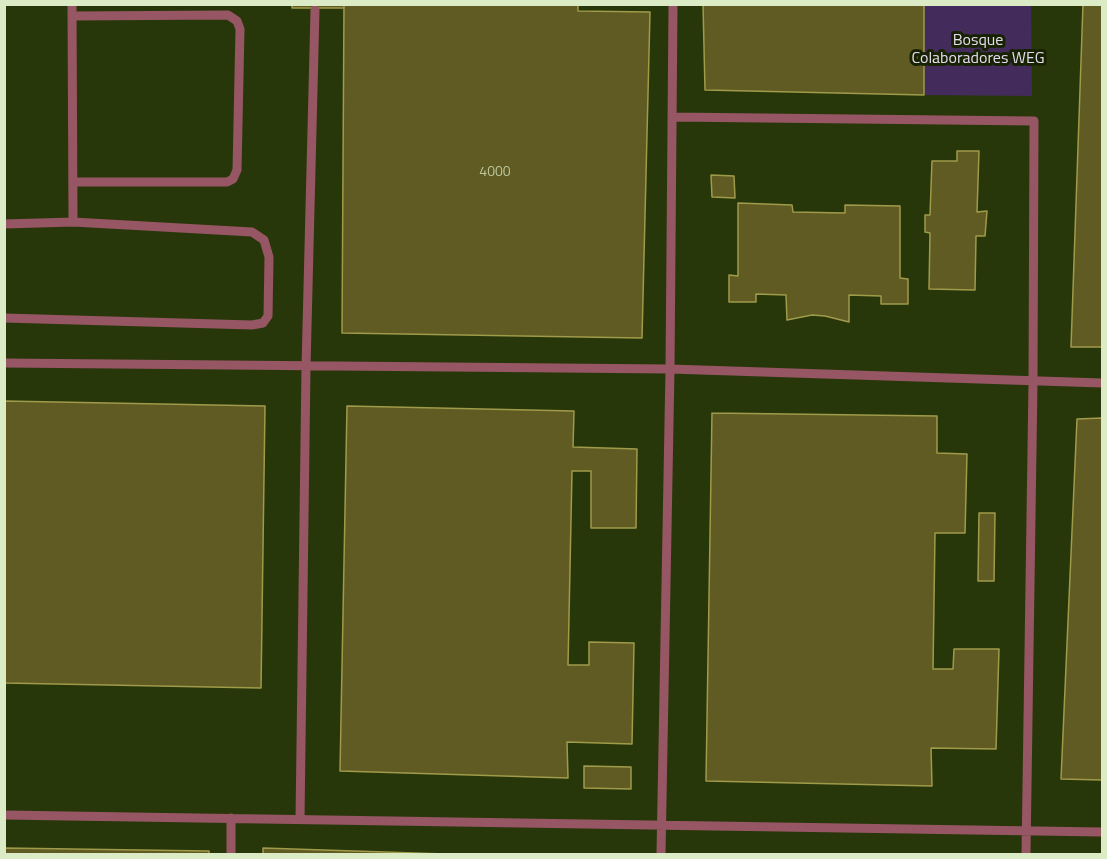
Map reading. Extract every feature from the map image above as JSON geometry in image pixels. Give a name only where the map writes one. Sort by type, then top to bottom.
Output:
[{"type":"lane","points":[[72,4],[73,222]]},
{"type":"lane","points":[[661,855],[670,369],[673,4]]},
{"type":"lane","points":[[300,819],[306,367],[315,10]]},
{"type":"lane","points":[[72,16],[228,15],[237,21],[240,29],[237,170],[233,179],[227,182],[73,183]]},
{"type":"lane","points":[[673,117],[1034,121],[1033,382],[1026,855]]},
{"type":"lane","points":[[4,224],[73,222],[252,232],[264,240],[269,257],[268,316],[263,323],[252,325],[4,318]]},
{"type":"lane","points":[[4,363],[670,369],[1102,383]]},
{"type":"lane","points":[[4,815],[1102,832]]},
{"type":"lane","points":[[231,818],[231,855]]},
{"type":"shaded area","points":[[5,5],[1102,5],[1102,854],[5,854]]},
{"type":"green space","name":"Bosque Colaboradores WEG","points":[[924,5],[1031,5],[1032,96],[924,95]]},
{"type":"building","points":[[292,4],[344,4],[344,8],[292,8]]},
{"type":"building","points":[[344,4],[578,4],[578,11],[650,12],[642,338],[342,333]]},
{"type":"building","points":[[703,4],[924,4],[924,95],[705,90]]},
{"type":"building","points":[[1083,4],[1102,4],[1102,347],[1071,347]]},
{"type":"building","points":[[957,151],[979,151],[977,212],[987,211],[985,236],[976,236],[975,290],[929,289],[930,233],[925,232],[925,215],[930,215],[932,161],[957,161]]},
{"type":"building","points":[[711,175],[734,176],[735,198],[712,197]]},
{"type":"building","points":[[738,203],[792,205],[793,212],[845,213],[845,205],[900,206],[900,278],[908,279],[908,304],[881,304],[881,296],[849,295],[849,322],[812,315],[787,320],[786,295],[756,294],[756,302],[729,302],[729,275],[738,276]]},
{"type":"building","points":[[4,401],[265,406],[261,688],[4,683]]},
{"type":"building","points":[[347,406],[574,411],[573,447],[637,449],[636,528],[591,528],[591,471],[572,471],[568,665],[589,665],[589,642],[634,643],[632,744],[567,742],[568,778],[340,771]]},
{"type":"building","points":[[712,413],[937,416],[937,453],[967,454],[965,533],[935,533],[933,669],[953,669],[954,649],[999,649],[996,749],[931,748],[932,786],[706,781]]},
{"type":"building","points":[[1102,418],[1102,780],[1061,779],[1077,419]]},
{"type":"building","points":[[979,513],[995,513],[994,581],[978,581]]},
{"type":"building","points":[[584,766],[631,767],[631,789],[584,788]]},
{"type":"building","points":[[4,848],[209,851],[209,854],[4,854]]},
{"type":"building","points":[[263,848],[445,854],[263,854]]}]
